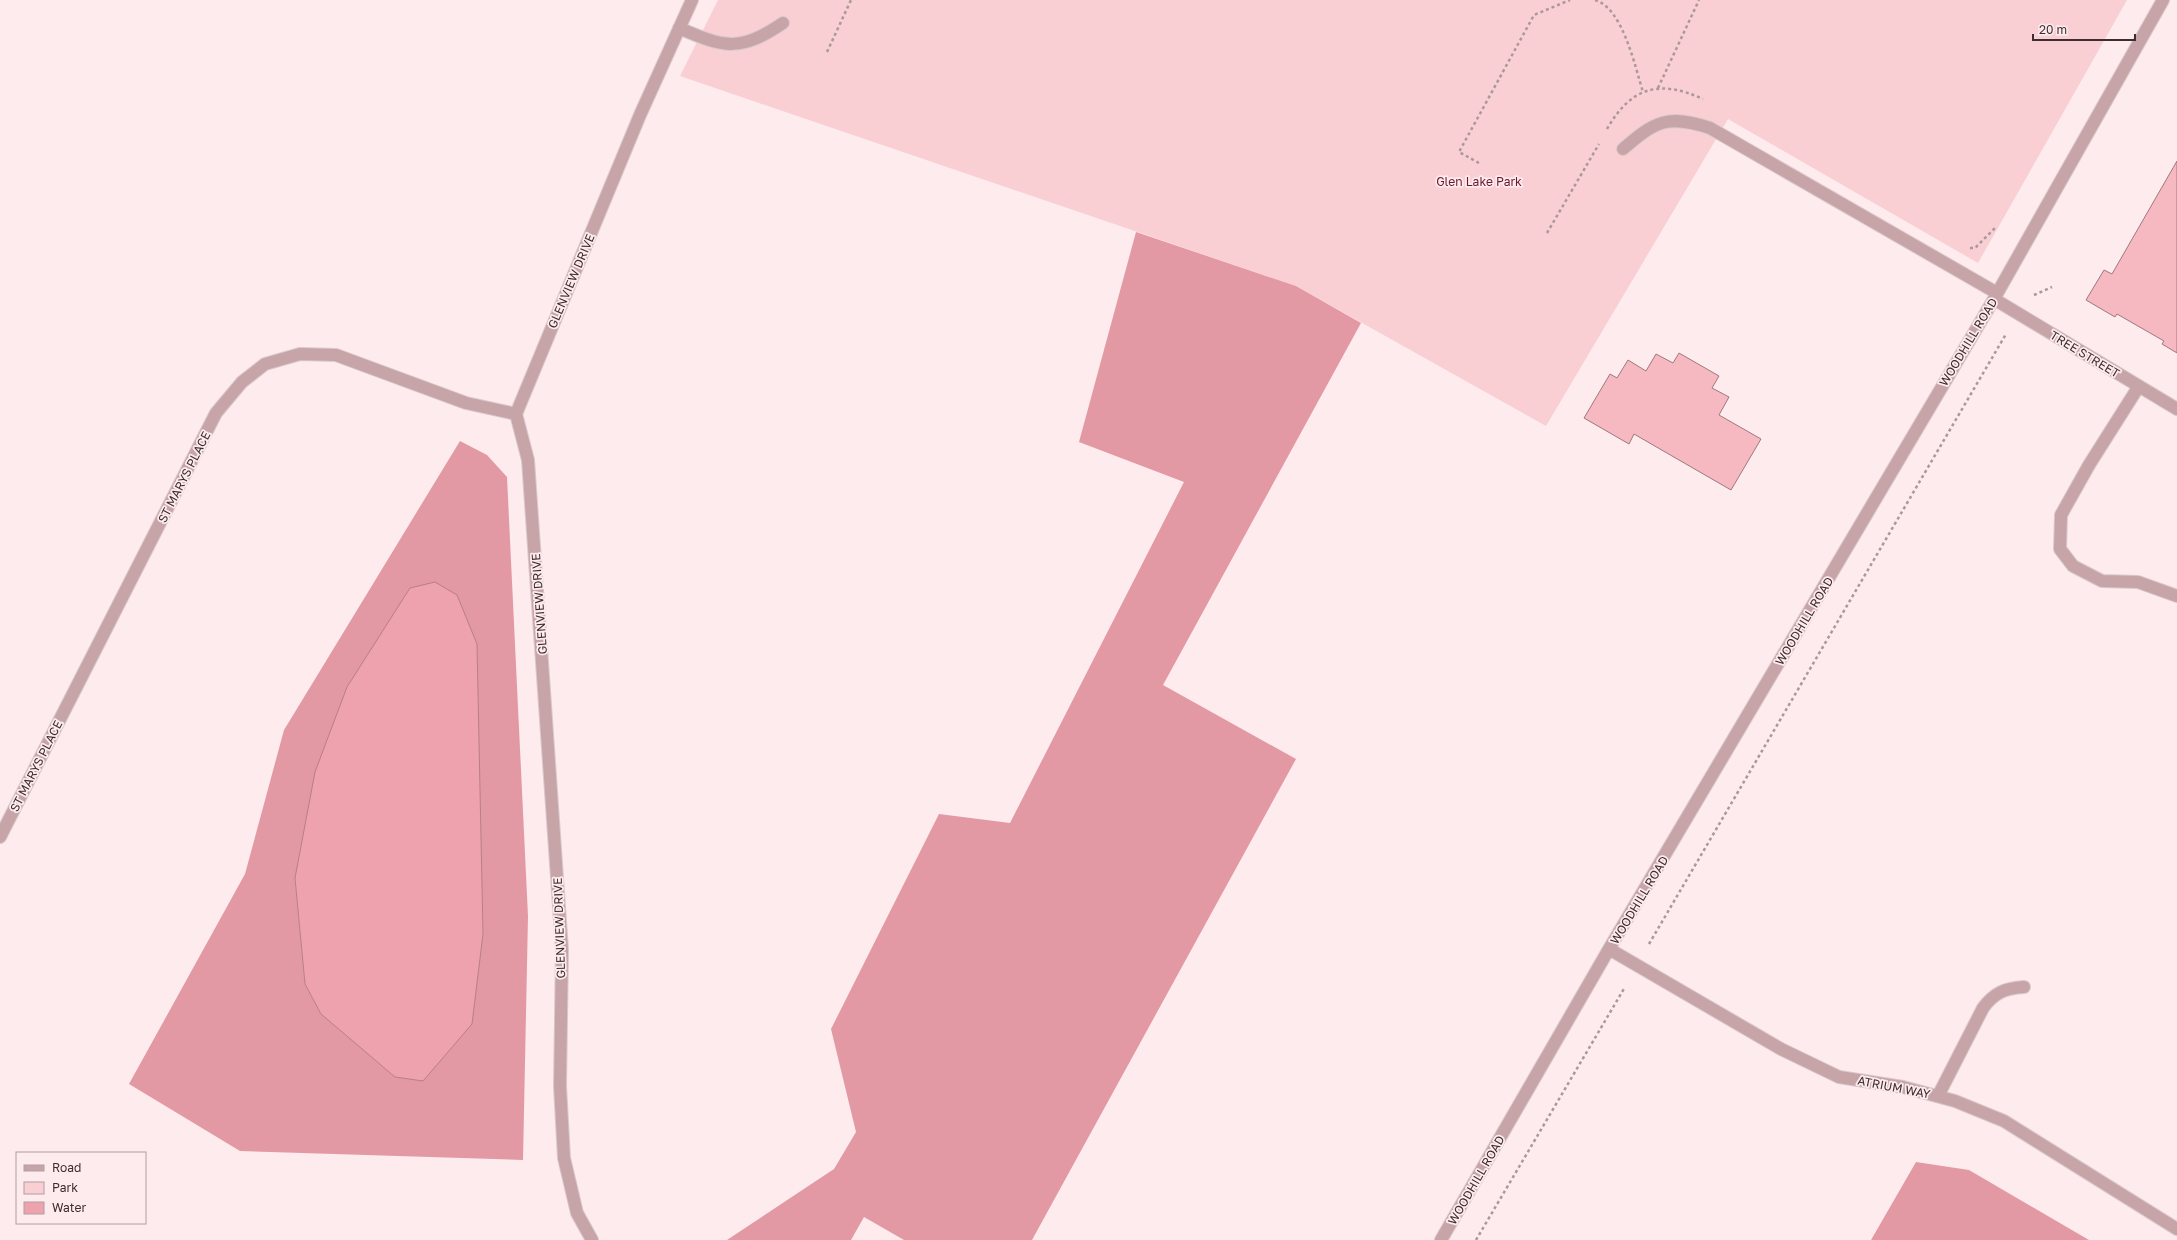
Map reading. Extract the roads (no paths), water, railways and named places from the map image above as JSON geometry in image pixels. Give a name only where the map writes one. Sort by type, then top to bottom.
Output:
[{"type":"street","name":"GLENVIEW DRIVE","points":[[592,1240],[577,1213],[564,1158],[560,1086],[562,950],[528,460],[516,414],[640,115],[692,0]]},
{"type":"street","name":"WOODHILL ROAD","points":[[1441,1240],[1610,949],[1995,296],[2163,0]]},
{"type":"street","points":[[679,28],[710,42],[736,45],[761,38],[783,23]]},
{"type":"street","name":"TREE STREET","points":[[1623,149],[1645,130],[1666,121],[1689,121],[1710,128],[1995,296],[2018,314],[2177,409]]},
{"type":"street","name":"ST MARYS PLACE","points":[[0,837],[216,413],[242,382],[265,364],[300,354],[336,355],[466,403],[516,414]]},
{"type":"street","points":[[2139,386],[2089,465],[2061,515],[2060,549],[2074,566],[2102,581],[2138,582],[2177,596]]},
{"type":"street","name":"ATRIUM WAY","points":[[1610,949],[1780,1049],[1839,1077],[1902,1087],[1955,1100],[2004,1121],[2177,1229]]},
{"type":"street","points":[[1938,1096],[1983,1008],[1992,997],[2008,988],[2024,987]]},
{"type":"water","points":[[435,582],[457,595],[477,644],[483,934],[472,1024],[423,1081],[395,1077],[321,1014],[305,984],[295,878],[315,772],[347,687],[410,588]]},
{"type":"park label","name":"Glen Lake Park","points":[[1479,181]]}]
